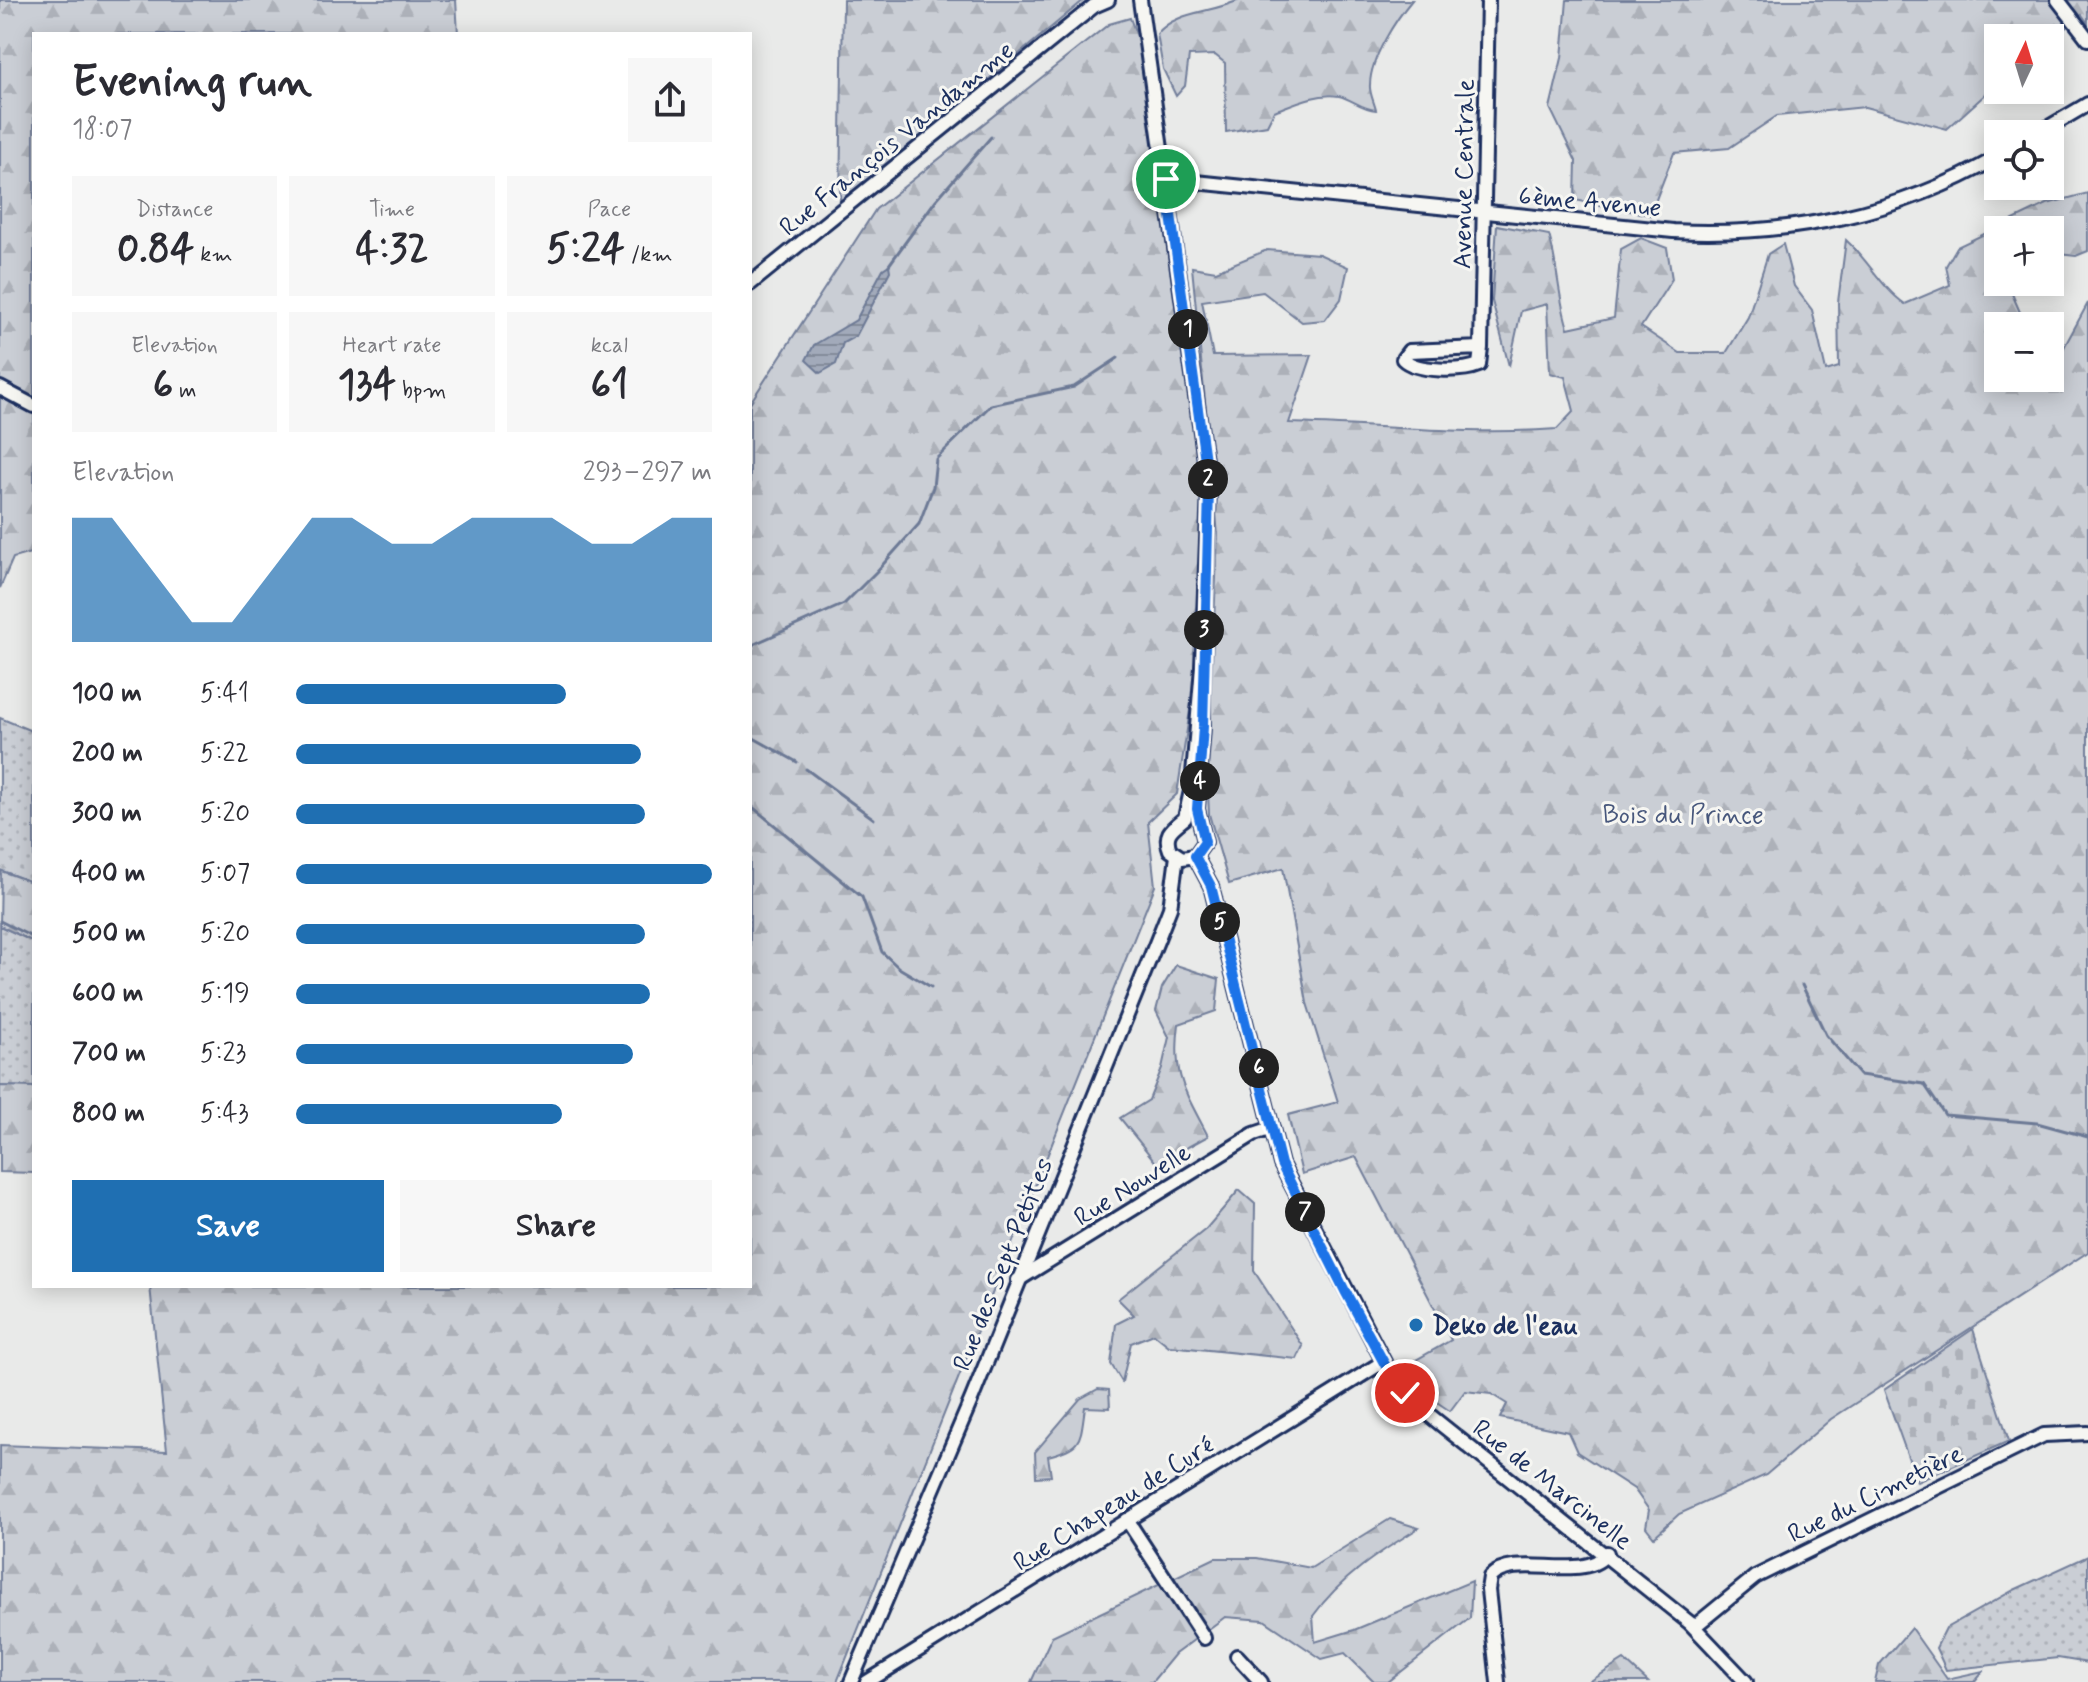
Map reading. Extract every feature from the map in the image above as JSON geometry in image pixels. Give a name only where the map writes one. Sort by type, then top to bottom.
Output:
[{"type":"street","name":"Rue François Vandamme","points":[[752,282],[1094,6],[1108,0]]},
{"type":"street","points":[[1140,0],[1210,501],[1202,667],[1192,786],[1182,821],[1172,827],[1167,838],[1170,850],[1177,856],[1195,856],[1205,842],[1198,826],[1205,688],[1202,667]]},
{"type":"street","name":"Avenue Centrale","points":[[1481,348],[1488,0]]},
{"type":"street","points":[[2058,0],[2088,39]]},
{"type":"street","points":[[2061,120],[2088,104]]},
{"type":"street","name":"6ème Avenue","points":[[1166,179],[1673,231],[1753,232],[1814,224],[1869,211],[1963,177],[1984,165]]},
{"type":"street","points":[[1481,348],[1479,365],[1468,370],[1414,365],[1403,359],[1409,351],[1481,348]]},
{"type":"street","points":[[0,388],[32,405]]},
{"type":"street","points":[[1182,821],[1198,826]]},
{"type":"street","name":"Rue des Sept Petites","points":[[851,1682],[972,1398],[1170,908],[1177,856]]},
{"type":"street","name":"Rue de Marcinelle","points":[[1195,856],[1211,886],[1284,1172],[1383,1362],[1415,1403],[1695,1626],[1746,1682]]},
{"type":"street","name":"Rue Nouvelle","points":[[1017,1281],[1254,1134],[1272,1128]]},
{"type":"street","name":"Rue Chapeau de Curé","points":[[867,1682],[1383,1362]]},
{"type":"street","name":"Rue du Cimetière","points":[[1695,1626],[1739,1588],[1789,1559],[2044,1435],[2088,1433]]},
{"type":"street","points":[[1127,1520],[1204,1638]]},
{"type":"street","points":[[1498,1682],[1488,1590],[1490,1577],[1506,1569],[1593,1564],[1607,1553]]},
{"type":"street","points":[[1237,1656],[1261,1682]]},
{"type":"green space","points":[[0,0],[456,0],[458,32],[32,32],[32,553],[13,558],[0,588]]},
{"type":"green space","points":[[843,0],[1084,0],[840,203]]},
{"type":"green space","points":[[1239,0],[1412,0],[1392,28],[1374,63],[1370,88],[1376,110],[1339,96],[1323,96],[1274,111],[1267,125],[1226,132],[1225,63],[1215,55],[1189,56],[1185,86],[1176,96],[1163,69],[1157,34],[1174,21]]},
{"type":"green space","points":[[1567,0],[2088,0],[2088,23],[2082,15],[2064,29],[2064,24],[1984,24],[1984,96],[1947,129],[1865,107],[1777,116],[1729,148],[1674,153],[1650,215],[1575,200],[1576,161],[1550,108],[1562,58]]},
{"type":"green space","points":[[1130,18],[1143,52],[1204,480],[1197,665],[1177,794],[1148,822],[1155,886],[837,1682],[0,1682],[0,1445],[167,1451],[150,1288],[752,1288],[752,400],[876,209],[1109,24]]},
{"type":"green space","name":"Bois du Prince","points":[[2088,193],[2088,251],[2076,256],[2064,255],[2064,216],[2022,216]]},
{"type":"green space","name":"Bois du Prince","points":[[1497,225],[1549,235],[1568,328],[1614,318],[1621,249],[1641,238],[1667,248],[1672,279],[1641,327],[1680,353],[1726,353],[1748,317],[1768,254],[1783,244],[1794,286],[1812,310],[1826,371],[1839,367],[1838,302],[1846,240],[1905,304],[1950,285],[1946,266],[1957,247],[1984,234],[1984,296],[2013,296],[2020,312],[1984,312],[1984,392],[2064,392],[2064,347],[2088,303],[2088,1252],[1831,1419],[1766,1475],[1679,1514],[1654,1537],[1646,1527],[1649,1510],[1634,1489],[1577,1452],[1568,1432],[1500,1418],[1507,1404],[1491,1394],[1465,1391],[1450,1411],[1425,1394],[1409,1364],[1451,1340],[1356,1157],[1302,1174],[1288,1115],[1338,1102],[1307,1003],[1283,868],[1229,884],[1209,814],[1207,771],[1218,535],[1192,267],[1216,271],[1267,250],[1319,254],[1348,267],[1341,299],[1325,320],[1302,322],[1263,292],[1202,301],[1213,356],[1312,355],[1289,423],[1523,431],[1557,429],[1574,411],[1565,377],[1550,373],[1547,304],[1521,311],[1509,366],[1492,301]]},
{"type":"green space","points":[[0,718],[32,731],[32,882],[0,870]]},
{"type":"green space","points":[[1,871],[32,882],[32,941],[0,926]]},
{"type":"green space","points":[[0,926],[32,941],[32,1087],[0,1086]]},
{"type":"green space","points":[[1176,965],[1219,979],[1216,1011],[1179,1024],[1177,1042],[1182,1083],[1208,1136],[1157,1164],[1120,1118],[1149,1100],[1162,1068],[1169,1037],[1156,1011],[1162,988]]},
{"type":"green space","points":[[0,1086],[32,1087],[32,1173],[0,1172]]},
{"type":"green space","points":[[1239,1190],[1255,1204],[1254,1271],[1303,1346],[1297,1359],[1169,1346],[1154,1334],[1131,1343],[1122,1382],[1111,1364],[1116,1324],[1134,1315],[1118,1299],[1206,1229]]},
{"type":"green space","points":[[1973,1329],[2009,1441],[1917,1482],[1884,1390]]},
{"type":"green space","points":[[1098,1389],[1109,1390],[1110,1408],[1085,1407],[1078,1441],[1068,1449],[1048,1456],[1051,1476],[1036,1477],[1035,1452],[1080,1399]]},
{"type":"green space","points":[[1390,1519],[1419,1528],[1361,1567],[1324,1602],[1313,1616],[1315,1642],[1354,1630],[1472,1581],[1470,1618],[1388,1682],[1374,1682],[1345,1653],[1322,1659],[1264,1620],[1225,1617],[1175,1654],[1152,1682],[1031,1682],[1052,1636],[1215,1558],[1257,1558],[1311,1568]]},
{"type":"green space","points":[[2088,1556],[2088,1663],[2058,1658],[1946,1670],[1936,1648],[1946,1628],[2014,1590]]},
{"type":"green space","points":[[1911,1628],[1947,1679],[1983,1671],[1974,1682],[1875,1682],[1879,1665]]},
{"type":"green space","points":[[1624,1660],[1648,1682],[1589,1682]]},
{"type":"water","points":[[889,265],[890,271],[856,336],[843,343],[836,364],[820,373],[806,360],[814,345],[856,320],[883,269]]},
{"type":"waterway","points":[[889,265],[936,200],[991,137]]},
{"type":"waterway","points":[[752,645],[844,604],[877,571],[919,524],[933,487],[936,459],[991,405],[1074,387],[1118,358]]},
{"type":"waterway","points":[[752,737],[797,762]]},
{"type":"waterway","points":[[806,769],[874,819]]},
{"type":"waterway","points":[[752,807],[862,897],[882,952],[899,968],[931,987]]},
{"type":"waterway","points":[[0,921],[32,937]]},
{"type":"waterway","points":[[1802,985],[1826,1035],[1860,1075],[1924,1084],[1945,1115],[2037,1123],[2088,1137]]},
{"type":"place","name":"Deko de l'eau","points":[[1416,1325]]},
{"type":"route","points":[[1166,179],[1209,489],[1202,667],[1205,688],[1197,809],[1198,826],[1205,836],[1205,842],[1195,856],[1211,886],[1242,999],[1281,1164],[1345,1291],[1389,1372],[1405,1393]]}]
